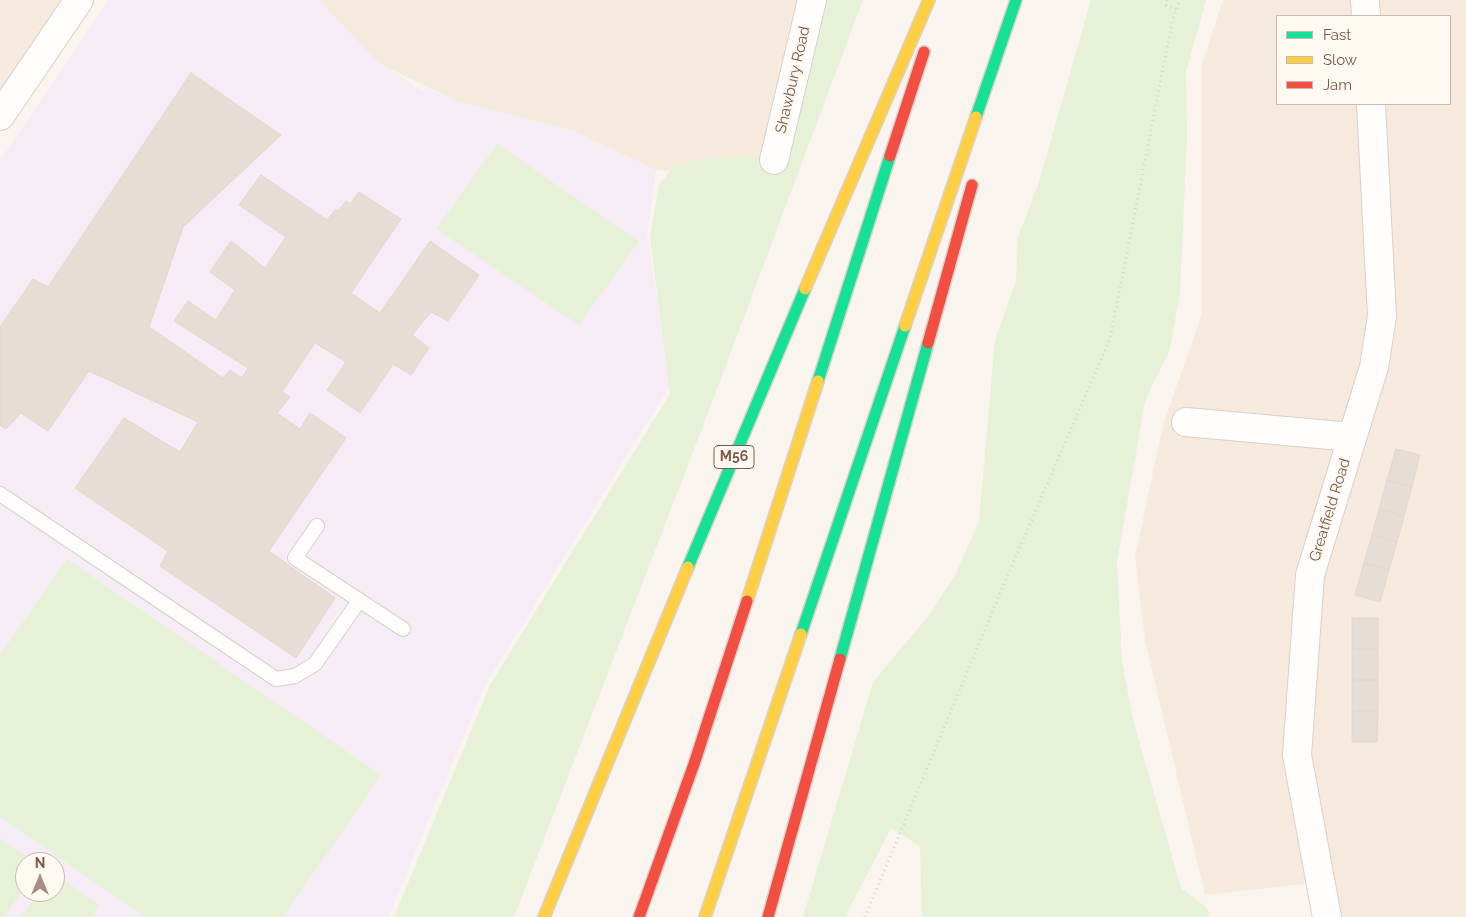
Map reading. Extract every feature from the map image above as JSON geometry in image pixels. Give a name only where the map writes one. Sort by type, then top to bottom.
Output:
[{"type":"highway","name":"M56","points":[[544,917],[725,478],[929,0]]},
{"type":"highway","points":[[705,917],[1016,0]]},
{"type":"highway","points":[[996,96],[1022,0]]},
{"type":"highway","points":[[640,917],[697,754],[928,38]]},
{"type":"highway","points":[[768,917],[975,172]]},
{"type":"street","points":[[0,116],[79,0]]},
{"type":"street","name":"Shawbury Road","points":[[774,160],[812,0]]},
{"type":"street","points":[[1365,0],[1366,15]]},
{"type":"street","name":"Greatfield Road","points":[[1327,917],[1297,755],[1310,575],[1374,367],[1382,316],[1370,105]]},
{"type":"street","points":[[1186,422],[1352,437]]},
{"type":"lane","points":[[0,494],[276,679],[295,676],[315,664],[359,601]]},
{"type":"lane","points":[[317,526],[295,558],[403,629]]},
{"type":"path","points":[[1167,0],[1166,5],[1176,9]]},
{"type":"path","points":[[865,917],[1001,591],[1110,340],[1172,18],[1180,0]]},
{"type":"shaded area","points":[[0,0],[79,0],[0,116]]},
{"type":"shaded area","points":[[109,0],[319,0],[375,59],[422,91],[425,87],[456,101],[573,131],[656,170],[647,234],[670,385],[485,685],[388,917],[0,917],[0,160]]},
{"type":"shaded area","points":[[319,0],[812,0],[760,178],[656,170],[573,131],[456,101],[374,61]]},
{"type":"shaded area","points":[[1223,0],[1466,0],[1466,917],[1327,917],[1321,882],[1205,895],[1145,640],[1135,557],[1163,425],[1202,314],[1202,64]]},
{"type":"green space","points":[[819,0],[863,0],[708,413],[514,917],[394,917],[490,685],[670,394],[650,238],[659,185],[673,167],[697,160],[734,156],[756,157],[771,151]]},
{"type":"green space","points":[[1091,0],[1206,0],[1186,72],[1187,137],[1180,292],[1170,349],[1145,401],[1117,562],[1122,661],[1133,720],[1181,888],[1206,907],[1211,917],[922,917],[920,846],[891,828],[845,917],[803,917],[873,682],[930,614],[955,575],[979,522],[995,340],[1016,281],[1018,237],[1039,182]]},
{"type":"green space","points":[[497,144],[639,241],[579,325],[436,229]]},
{"type":"green space","points":[[67,559],[381,775],[283,917],[145,917],[65,862],[65,852],[51,852],[0,817],[0,655]]},
{"type":"green space","points":[[0,838],[20,852],[15,852],[15,901],[4,917],[0,917]]},
{"type":"green space","points":[[65,881],[100,905],[92,917],[21,917],[31,902],[65,902]]},
{"type":"building","points":[[191,73],[281,135],[183,227],[149,327],[223,378],[230,370],[242,378],[248,368],[174,321],[188,301],[216,320],[235,290],[210,272],[231,241],[265,268],[286,237],[239,205],[261,175],[327,220],[346,201],[350,204],[359,192],[401,219],[351,293],[380,313],[430,241],[479,275],[448,321],[431,312],[412,335],[429,348],[411,375],[393,364],[360,413],[327,390],[346,362],[315,343],[282,392],[290,397],[277,413],[300,429],[310,413],[346,438],[269,551],[335,598],[296,658],[160,566],[168,551],[75,488],[124,418],[180,452],[198,422],[89,371],[48,431],[21,413],[6,429],[0,425],[0,327],[33,279],[48,287]]},
{"type":"building","points":[[1396,449],[1420,455],[1412,487],[1387,480]]},
{"type":"building","points":[[1387,480],[1412,487],[1404,516],[1379,509]]},
{"type":"building","points":[[1379,509],[1404,516],[1397,542],[1372,535]]},
{"type":"building","points":[[1372,535],[1397,542],[1389,570],[1364,563]]},
{"type":"building","points":[[1364,563],[1389,570],[1380,602],[1355,595]]},
{"type":"building","points":[[1352,618],[1378,618],[1378,649],[1352,649]]},
{"type":"building","points":[[1352,649],[1378,649],[1378,680],[1352,680]]},
{"type":"building","points":[[1352,680],[1378,680],[1378,711],[1352,711]]},
{"type":"building","points":[[1352,711],[1378,711],[1377,742],[1352,742]]},
{"type":"traffic: fast","points":[[976,117],[1016,0]]},
{"type":"traffic: fast","points":[[818,381],[890,156]]},
{"type":"traffic: fast","points":[[688,567],[805,289]]},
{"type":"traffic: fast","points":[[801,634],[905,326]]},
{"type":"traffic: fast","points":[[840,659],[928,343]]},
{"type":"traffic: slow","points":[[805,289],[929,0]]},
{"type":"traffic: slow","points":[[905,326],[976,117]]},
{"type":"traffic: slow","points":[[747,601],[818,381]]},
{"type":"traffic: slow","points":[[544,917],[688,567]]},
{"type":"traffic: slow","points":[[705,917],[801,634]]},
{"type":"traffic: jam","points":[[890,156],[924,52]]},
{"type":"traffic: jam","points":[[928,343],[972,185]]},
{"type":"traffic: jam","points":[[639,917],[694,764],[747,601]]},
{"type":"traffic: jam","points":[[768,917],[840,659]]}]
